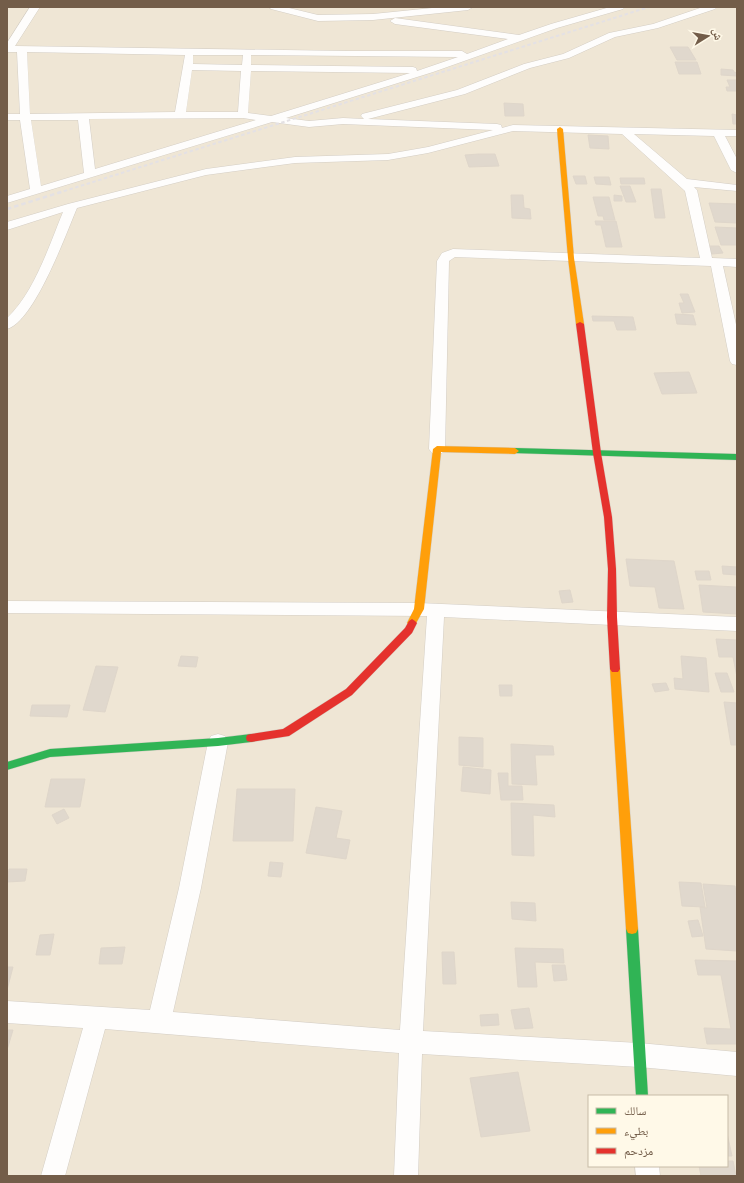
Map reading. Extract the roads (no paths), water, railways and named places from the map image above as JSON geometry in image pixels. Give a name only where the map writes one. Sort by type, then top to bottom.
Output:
[{"type":"street","points":[[8,50],[35,7]]},
{"type":"street","points":[[274,7],[318,18],[373,17],[468,7]]},
{"type":"street","points":[[7,200],[430,70],[554,26],[620,7]]},
{"type":"street","points":[[343,121],[461,92],[527,66],[566,56],[612,35],[655,26],[712,7]]},
{"type":"street","points":[[373,17],[453,30],[521,38]]},
{"type":"street","points":[[8,50],[477,54]]},
{"type":"street","points":[[22,50],[25,117],[36,191]]},
{"type":"street","points":[[180,116],[190,52]]},
{"type":"street","points":[[243,115],[248,53]]},
{"type":"street","points":[[346,70],[347,54]]},
{"type":"street","points":[[187,67],[430,70]]},
{"type":"street","points":[[7,117],[243,115],[309,124],[343,121],[513,128],[737,133]]},
{"type":"street","points":[[83,117],[90,174]]},
{"type":"street","points":[[7,226],[72,206],[206,172],[294,160],[388,157],[428,150],[513,128]]},
{"type":"street","points":[[560,129],[571,258],[597,453],[608,517],[612,569],[612,618],[642,1095]]},
{"type":"street","points":[[625,130],[632,138],[692,190],[737,361]]},
{"type":"street","points":[[718,132],[737,170]]},
{"type":"street","points":[[684,182],[737,188]]},
{"type":"street","points":[[7,325],[14,320],[32,295],[72,206]]},
{"type":"street","points":[[406,1176],[428,609],[437,449],[443,261],[446,256],[453,253],[737,263]]},
{"type":"street","points":[[437,449],[737,457]]},
{"type":"street","points":[[7,607],[428,609],[737,624]]},
{"type":"street","points":[[7,766],[50,753],[218,742],[285,733],[349,692],[428,609]]},
{"type":"street","points":[[159,1021],[190,888],[218,742]]},
{"type":"street","points":[[7,1012],[159,1021],[411,1042],[639,1056],[737,1064]]},
{"type":"street","points":[[53,1176],[97,1017]]},
{"type":"railway","points":[[58,193],[649,7]]},
{"type":"railway","points":[[7,209],[61,192]]}]
